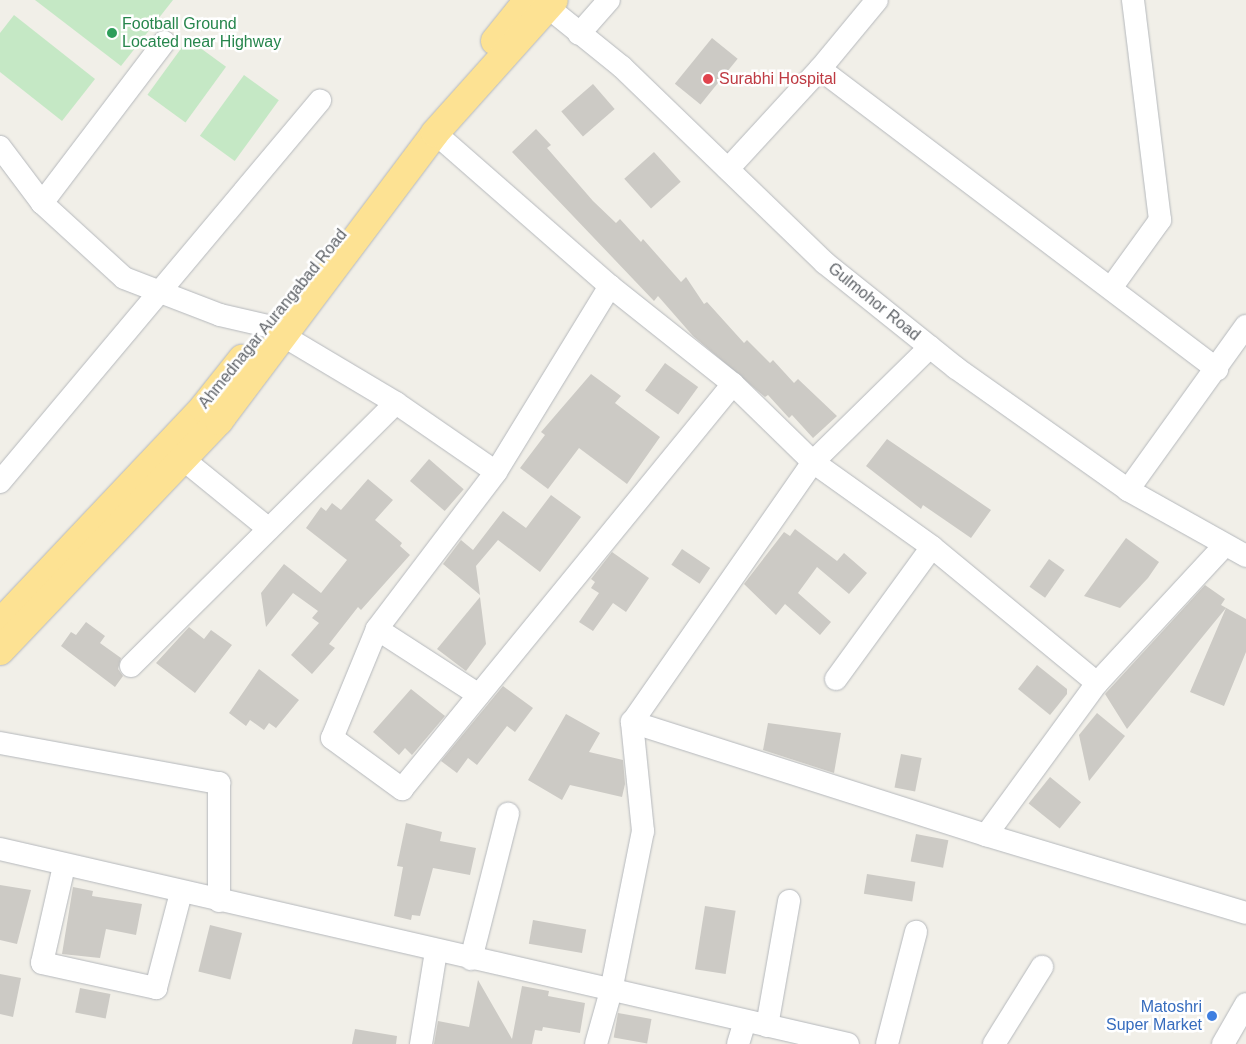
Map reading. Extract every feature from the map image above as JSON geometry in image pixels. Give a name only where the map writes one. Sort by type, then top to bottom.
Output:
[{"type":"highway","points":[[0,651],[184,460],[219,421],[275,330],[542,2]]},
{"type":"highway","name":"Ahmednagar Aurangabad Road","points":[[0,623],[275,330],[542,2]]},
{"type":"street","points":[[579,34],[609,0]]},
{"type":"street","points":[[728,169],[820,69],[877,0]]},
{"type":"street","points":[[1111,288],[1160,220],[1133,0]]},
{"type":"street","name":"Gulmohor Road","points":[[542,2],[579,34],[622,67],[825,263],[930,347],[1128,490],[1224,546],[1246,556]]},
{"type":"street","points":[[42,203],[164,42]]},
{"type":"street","points":[[820,69],[1217,368]]},
{"type":"street","points":[[0,482],[320,102]]},
{"type":"street","points":[[435,133],[610,286],[733,384],[813,462],[932,547],[1098,683]]},
{"type":"street","points":[[0,147],[42,203],[124,278],[220,315],[275,330],[396,403],[496,472]]},
{"type":"street","points":[[610,286],[496,472],[377,628],[332,738],[402,789],[733,384]]},
{"type":"street","points":[[1128,490],[1246,326]]},
{"type":"street","points":[[596,1044],[611,991],[643,831],[632,722],[813,462],[930,347]]},
{"type":"street","points":[[131,666],[396,403]]},
{"type":"street","points":[[184,460],[269,529]]},
{"type":"street","points":[[986,835],[1098,683],[1224,546]]},
{"type":"street","points":[[836,679],[932,547]]},
{"type":"street","points":[[377,628],[480,695]]},
{"type":"street","points":[[632,722],[986,835],[1246,913]]},
{"type":"street","points":[[0,743],[220,783],[218,902]]},
{"type":"street","points":[[471,959],[508,814]]},
{"type":"street","points":[[0,849],[218,902],[848,1044]]},
{"type":"street","points":[[64,866],[42,963],[156,988],[181,893]]},
{"type":"street","points":[[766,1026],[790,902]]},
{"type":"street","points":[[887,1044],[916,932]]},
{"type":"street","points":[[420,1044],[436,951]]},
{"type":"street","points":[[994,1044],[1042,967]]},
{"type":"street","points":[[1223,1044],[1246,1004]]},
{"type":"street","points":[[738,1044],[744,1021]]},
{"type":"green space","name":"Football Ground Located near Highway","points":[[35,0],[173,0],[121,66]]},
{"type":"green space","points":[[14,15],[95,79],[62,121],[0,72],[0,33]]},
{"type":"green space","points":[[188,39],[226,67],[185,122],[147,95]]},
{"type":"green space","points":[[244,75],[279,100],[235,161],[200,136]]},
{"type":"building","points":[[712,38],[738,59],[701,105],[675,84]]},
{"type":"building","points":[[593,84],[615,109],[583,136],[561,112]]},
{"type":"building","points":[[536,129],[551,145],[547,148],[593,201],[616,223],[620,219],[641,242],[643,239],[681,282],[686,277],[704,304],[707,302],[744,343],[747,340],[770,363],[773,360],[794,383],[798,379],[837,416],[813,438],[792,415],[789,418],[768,395],[765,397],[693,336],[658,296],[654,301],[512,152]]},
{"type":"building","points":[[654,152],[681,182],[651,208],[624,179]]},
{"type":"building","points":[[665,363],[698,387],[678,415],[645,391]]},
{"type":"building","points":[[591,374],[621,396],[615,403],[660,437],[627,484],[579,448],[548,489],[520,468],[545,435],[541,432]]},
{"type":"building","points":[[887,439],[991,510],[971,538],[923,505],[921,509],[866,466]]},
{"type":"building","points":[[429,459],[464,489],[445,511],[410,481]]},
{"type":"building","points":[[368,479],[393,500],[375,520],[402,543],[400,546],[410,555],[361,610],[358,607],[329,644],[335,648],[312,674],[291,655],[319,623],[312,618],[318,611],[293,593],[266,627],[261,593],[284,564],[321,593],[347,560],[306,528],[321,507],[326,511],[332,503],[341,510]]},
{"type":"building","points":[[551,495],[581,517],[540,572],[498,540],[476,566],[480,595],[443,564],[461,540],[473,550],[503,511],[526,528]]},
{"type":"building","points":[[795,529],[837,561],[844,553],[867,573],[849,594],[817,567],[798,593],[831,622],[820,635],[785,604],[776,615],[744,584],[784,532],[790,536]]},
{"type":"building","points":[[1126,538],[1159,562],[1148,578],[1120,608],[1084,596]]},
{"type":"building","points":[[682,549],[710,568],[700,584],[671,565]]},
{"type":"building","points":[[612,552],[649,578],[626,612],[613,603],[593,631],[579,622],[599,593],[591,588],[595,582],[591,579]]},
{"type":"building","points":[[1049,559],[1065,570],[1045,598],[1029,587]]},
{"type":"building","points":[[1205,585],[1225,599],[1221,605],[1246,619],[1246,652],[1224,706],[1190,692],[1226,608],[1127,729],[1105,694]]},
{"type":"building","points":[[480,597],[486,644],[466,671],[437,649]]},
{"type":"building","points":[[86,622],[105,636],[100,643],[121,658],[118,669],[123,676],[115,687],[61,646],[71,632],[76,635]]},
{"type":"building","points":[[189,627],[204,639],[211,630],[232,645],[195,693],[156,663]]},
{"type":"building","points":[[1037,665],[1067,689],[1067,694],[1050,715],[1018,689]]},
{"type":"building","points":[[259,669],[299,700],[276,728],[269,723],[264,730],[250,720],[246,726],[229,713]]},
{"type":"building","points":[[503,686],[533,708],[515,732],[507,726],[477,765],[468,758],[457,773],[441,761]]},
{"type":"building","points":[[411,689],[445,716],[412,755],[405,748],[399,755],[373,732]]},
{"type":"building","points":[[1097,713],[1125,736],[1089,781],[1079,735]]},
{"type":"building","points":[[566,714],[600,733],[589,752],[623,760],[625,784],[622,797],[570,785],[562,800],[528,780]]},
{"type":"building","points":[[768,723],[841,733],[834,773],[763,750]]},
{"type":"building","points":[[901,754],[922,758],[915,791],[895,787]]},
{"type":"building","points":[[1050,777],[1081,802],[1060,829],[1029,803]]},
{"type":"building","points":[[406,823],[442,832],[440,841],[476,848],[470,875],[433,868],[420,916],[412,915],[411,920],[394,916],[403,867],[397,866]]},
{"type":"building","points":[[916,834],[948,840],[943,868],[911,861]]},
{"type":"building","points":[[867,874],[915,882],[912,901],[864,894]]},
{"type":"building","points":[[0,885],[31,890],[17,944],[0,940]]},
{"type":"building","points":[[73,887],[93,891],[92,896],[142,904],[136,935],[106,929],[100,958],[62,954]]},
{"type":"building","points":[[705,906],[736,911],[726,974],[695,969]]},
{"type":"building","points":[[533,920],[586,929],[582,953],[529,944]]},
{"type":"building","points":[[210,925],[242,933],[230,980],[198,972]]},
{"type":"building","points":[[0,974],[21,978],[13,1017],[0,1014]]},
{"type":"building","points":[[478,980],[512,1039],[522,986],[549,991],[548,996],[585,1003],[580,1033],[543,1027],[542,1031],[535,1030],[532,1044],[434,1044],[438,1021],[469,1027]]},
{"type":"building","points":[[80,988],[110,994],[106,1018],[75,1013]]},
{"type":"building","points":[[618,1013],[651,1019],[647,1044],[614,1038]]},
{"type":"building","points":[[355,1029],[397,1036],[396,1044],[352,1044]]},
{"type":"place","name":"Football Ground Located near Highway","points":[[112,33]]},
{"type":"place","name":"Surabhi Hospital","points":[[708,79]]},
{"type":"place","name":"Matoshri Super Market","points":[[1212,1016]]}]
